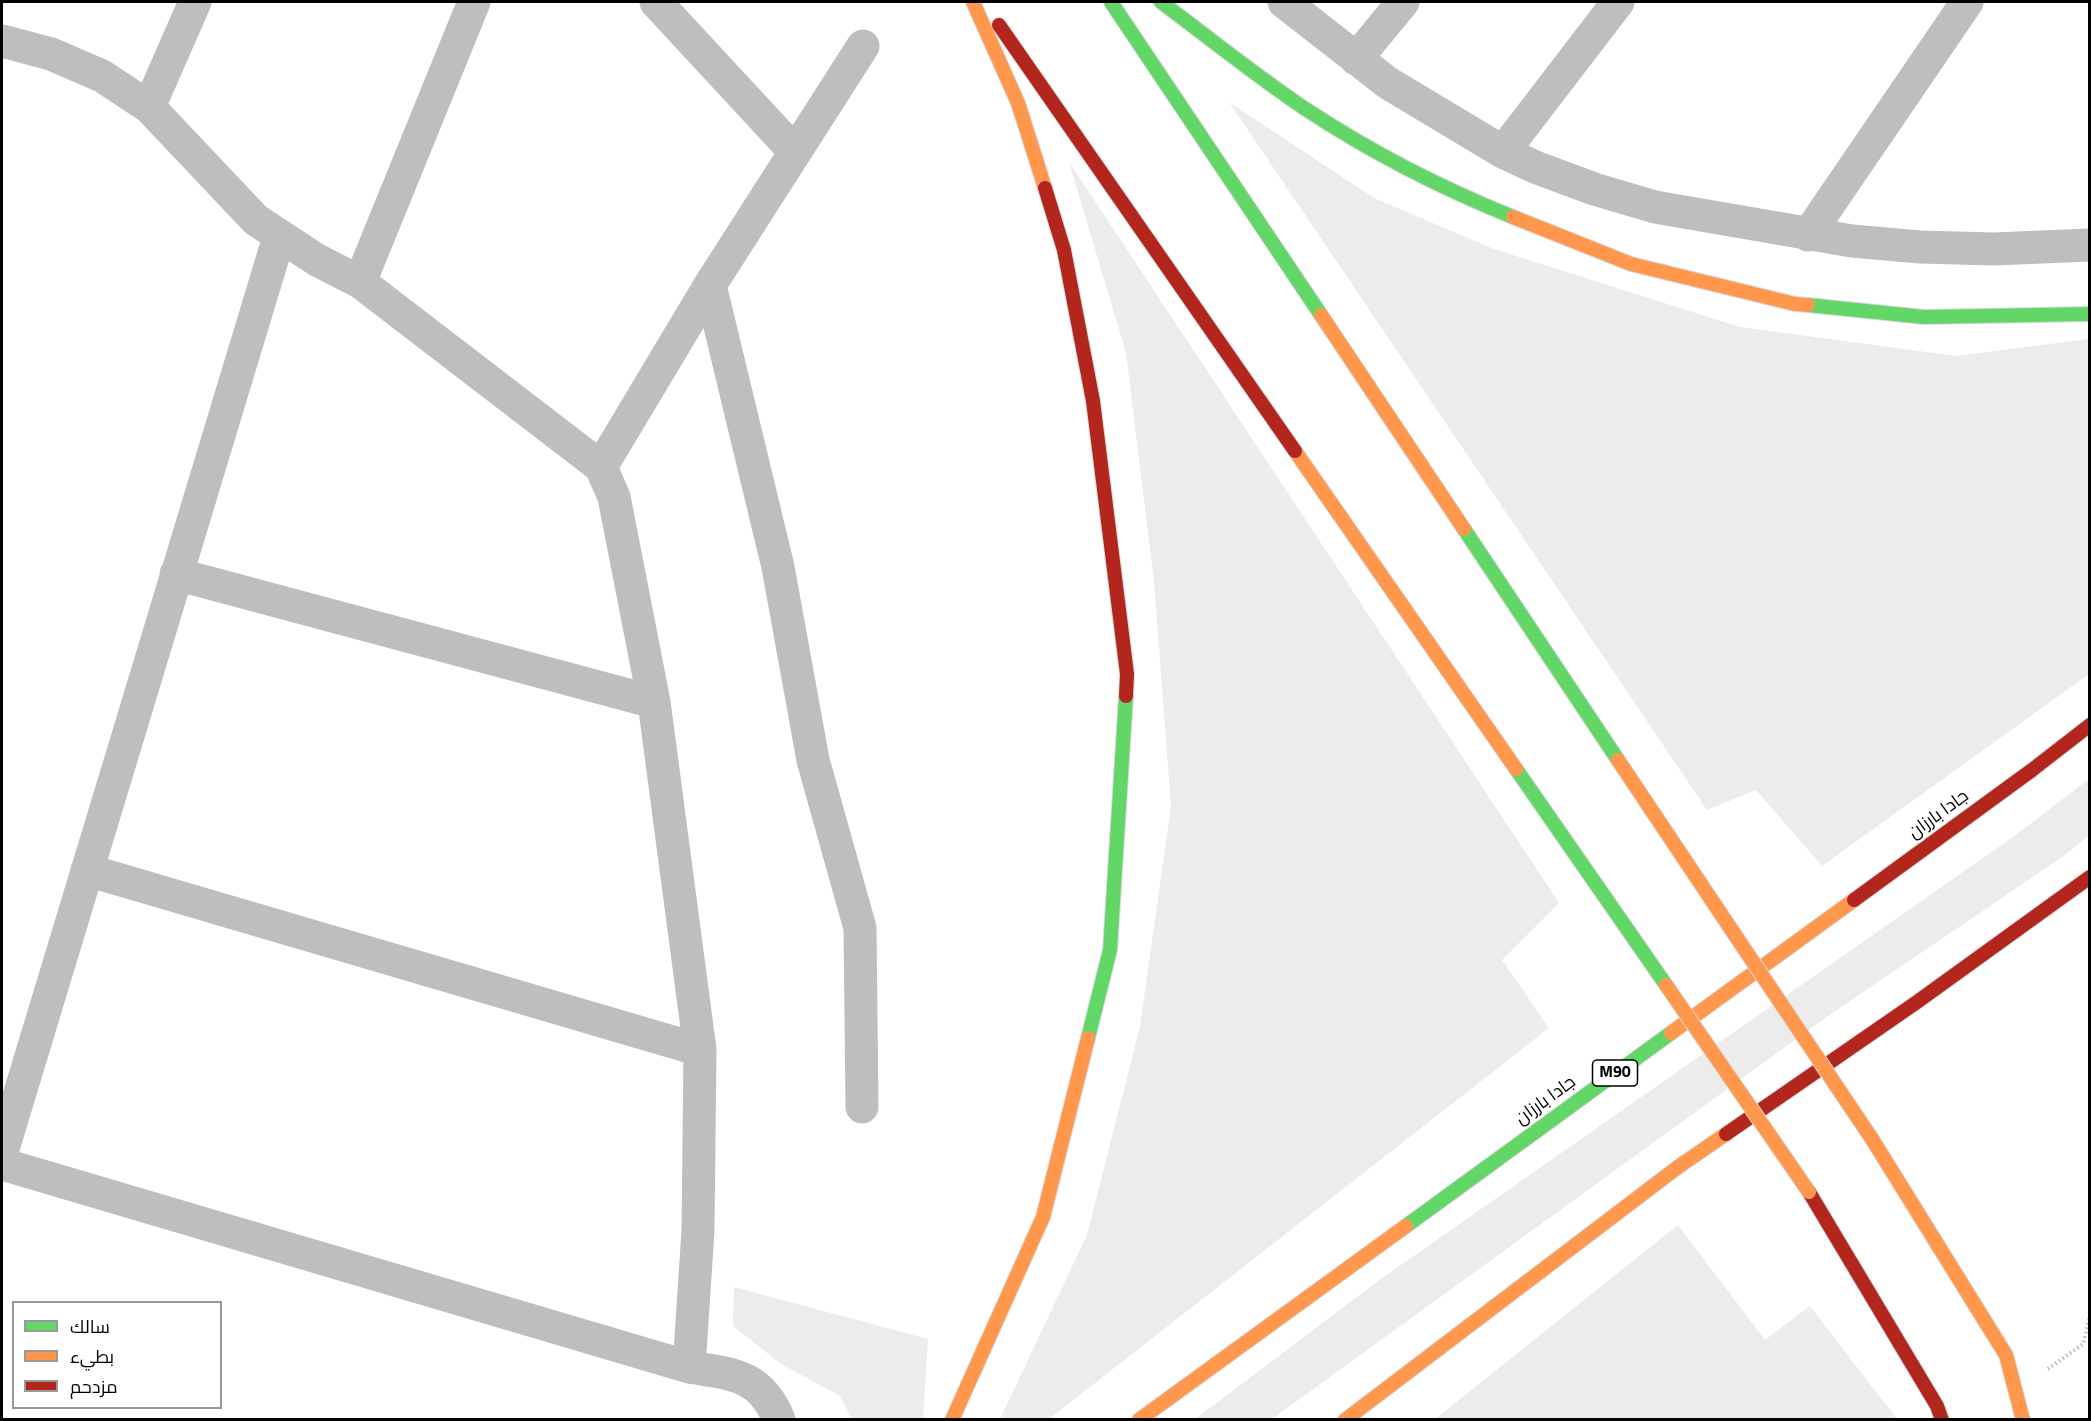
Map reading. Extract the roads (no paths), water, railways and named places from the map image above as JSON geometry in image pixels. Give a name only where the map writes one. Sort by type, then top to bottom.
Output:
[{"type":"highway","points":[[952,1419],[1043,1217],[1110,950],[1127,674],[1093,401],[1064,250],[1018,103],[973,2]]},
{"type":"highway","points":[[983,2],[1809,1192],[1937,1406],[1942,1419]]},
{"type":"highway","points":[[1111,2],[1872,1139],[2006,1355],[2023,1419]]},
{"type":"highway","points":[[1161,2],[1303,107],[1362,143],[1442,186],[1485,206],[1631,264],[1796,304],[1924,317],[2090,314]]},
{"type":"highway","name":"جادا بارزان","points":[[1139,1419],[2023,777],[2090,725]]},
{"type":"highway","points":[[1345,1419],[1678,1167],[1917,1002],[2090,877]]},
{"type":"street","points":[[149,107],[195,2]]},
{"type":"street","points":[[360,282],[474,2]]},
{"type":"street","points":[[656,2],[795,152]]},
{"type":"street","points":[[1284,2],[1388,82],[1503,152],[1535,167],[1594,189],[1655,207],[1852,241],[1994,249],[2090,245]]},
{"type":"street","points":[[1356,59],[1403,2]]},
{"type":"street","points":[[1503,152],[1618,2]]},
{"type":"street","points":[[1808,235],[1967,2]]},
{"type":"street","points":[[2,41],[51,54],[102,76],[149,107],[256,220],[317,260],[360,282],[601,467],[614,497],[654,702],[700,1050],[698,1231],[689,1366]]},
{"type":"street","points":[[601,467],[710,285],[863,46]]},
{"type":"street","points":[[2,1152],[279,237]]},
{"type":"street","points":[[710,285],[778,567],[813,760],[860,928],[862,1107]]},
{"type":"street","points":[[176,574],[654,702]]},
{"type":"street","points":[[87,870],[700,1050]]},
{"type":"street","points":[[2,1164],[689,1366],[740,1376],[764,1391],[779,1419]]}]
